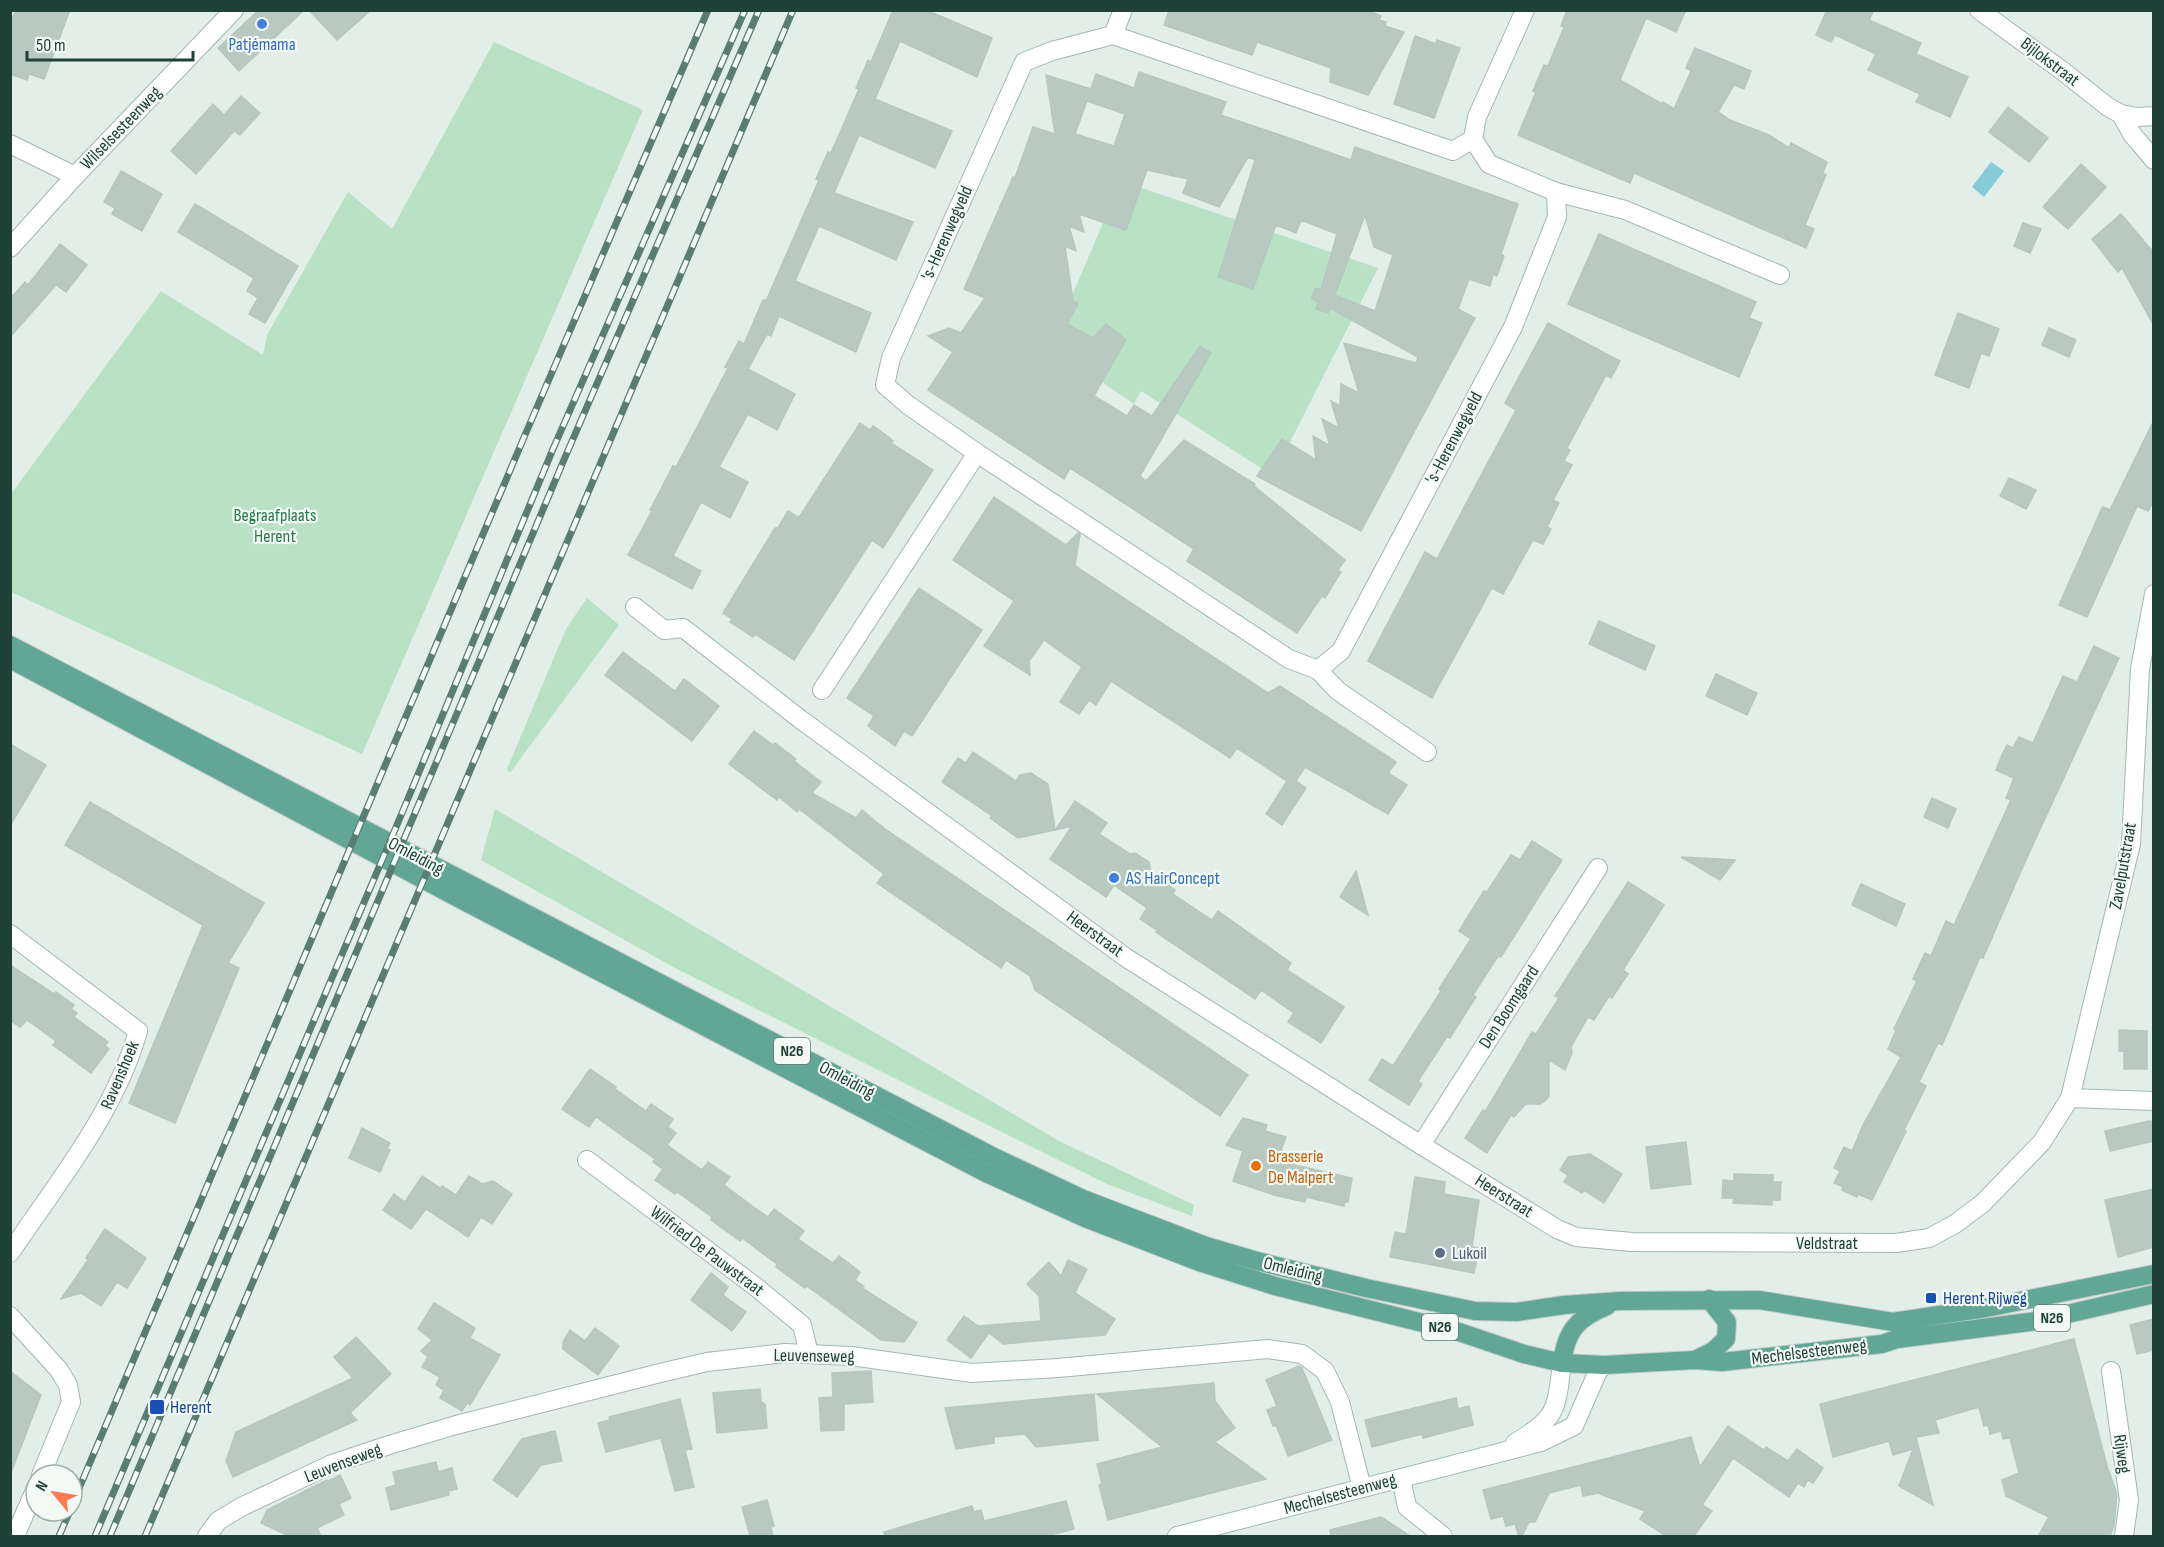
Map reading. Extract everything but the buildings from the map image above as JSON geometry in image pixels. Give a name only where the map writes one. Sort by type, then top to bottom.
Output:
[{"type":"main road","name":"Omleiding","points":[[10,645],[986,1153],[1083,1199],[1206,1245],[1257,1261],[1366,1288],[1475,1311],[1516,1312],[1620,1300],[1709,1299]]},
{"type":"main road","name":"Omleiding","points":[[10,659],[469,903],[1029,1194],[1202,1263],[1275,1286],[1459,1332],[1524,1354],[1562,1363],[1604,1365]]},
{"type":"main road","name":"Mechelsesteenweg","points":[[1709,1299],[1759,1300],[1893,1322],[1986,1308],[2154,1274]]},
{"type":"main road","name":"Mechelsesteenweg","points":[[1604,1365],[1695,1360],[1722,1362],[1882,1344],[1897,1339],[2037,1321],[2154,1294]]},
{"type":"main road","points":[[1695,1360],[1713,1351],[1726,1339],[1727,1322],[1709,1299]]},
{"type":"main road","points":[[1562,1363],[1574,1327],[1587,1315],[1620,1300]]},
{"type":"street","name":"Wilselsesteenweg","points":[[10,248],[75,176],[234,10]]},
{"type":"street","points":[[1123,10],[1113,35],[1453,151],[1473,139]]},
{"type":"street","points":[[1525,10],[1477,117],[1473,139],[1489,164],[1556,192],[1625,210],[1780,275]]},
{"type":"street","name":"Bijlokstraat","points":[[1979,10],[2108,107],[2121,114],[2137,117],[2154,116]]},
{"type":"street","name":"'s-Herenwegveld","points":[[1113,35],[1052,51],[1024,62],[891,358],[885,385],[908,405],[977,453],[1289,659],[1318,670],[1338,691],[1427,752]]},
{"type":"street","name":"Bijlokstraat","points":[[2121,114],[2132,134],[2154,160]]},
{"type":"street","points":[[10,144],[75,176]]},
{"type":"street","name":"'s-Herenwegveld","points":[[1318,670],[1341,651],[1513,327],[1557,218],[1556,192]]},
{"type":"street","points":[[822,690],[977,453]]},
{"type":"street","name":"Zavelputstraat","points":[[2042,1142],[2070,1098],[2131,844],[2140,669],[2154,594]]},
{"type":"street","name":"Heerstraat","points":[[635,608],[664,630],[683,628],[800,719],[1125,957],[1421,1145],[1557,1229],[1576,1237]]},
{"type":"street","name":"Den Boomgaard","points":[[1421,1145],[1598,868]]},
{"type":"street","name":"Ravenshoek","points":[[10,934],[138,1031],[130,1060],[106,1111],[10,1253]]},
{"type":"street","points":[[2070,1098],[2154,1101]]},
{"type":"street","name":"Veldstraat","points":[[1576,1237],[1632,1242],[1862,1243],[1896,1243],[1929,1238],[1955,1224],[1983,1203],[2042,1142]]},
{"type":"street","name":"Wilfried De Pauwstraat","points":[[587,1160],[756,1287],[802,1325],[809,1354]]},
{"type":"street","points":[[10,1316],[58,1370],[68,1385],[71,1402],[46,1463]]},
{"type":"street","name":"Leuvenseweg","points":[[207,1536],[218,1521],[240,1507],[332,1464],[389,1445],[456,1425],[707,1362],[785,1353],[851,1356],[972,1372],[1058,1368],[1268,1349],[1302,1354],[1325,1371],[1340,1402],[1362,1488]]},
{"type":"street","name":"Mechelsesteenweg","points":[[1503,1451],[1542,1426],[1554,1411],[1562,1363]]},
{"type":"street","name":"Mechelsesteenweg","points":[[1177,1536],[1541,1442],[1574,1425],[1598,1371],[1604,1365]]},
{"type":"street","name":"Rijweg","points":[[2111,1371],[2129,1500],[2124,1536]]},
{"type":"street","points":[[1401,1478],[1407,1507],[1443,1536]]},
{"type":"street","points":[[15,1536],[24,1515]]},
{"type":"green space","name":"Begraafplaats Herent","points":[[494,42],[643,110],[362,754],[11,592],[11,494],[161,291],[263,355],[267,335],[348,192],[392,229]]},
{"type":"green space","points":[[1121,181],[1378,268],[1273,476],[1141,391],[1134,404],[1050,347]]},
{"type":"green space","points":[[587,598],[619,625],[510,773],[507,769],[566,629]]},
{"type":"green space","points":[[495,809],[1059,1141],[1194,1205],[1192,1216],[1107,1184],[1000,1131],[675,968],[481,860]]},
{"type":"water","points":[[1991,162],[2004,171],[1984,197],[1972,187]]},
{"type":"railway","points":[[84,1477],[525,435],[708,10]]},
{"type":"railway","points":[[95,1536],[402,813],[553,449],[745,10]]},
{"type":"railway","points":[[110,1536],[566,455],[759,10]]},
{"type":"railway","points":[[145,1536],[793,10]]},
{"type":"railway","points":[[59,1536],[65,1523]]},
{"type":"place","name":"Patjémama","points":[[262,24]]},
{"type":"place","name":"AS HairConcept","points":[[1114,878]]},
{"type":"place","name":"Brasserie De Malpert","points":[[1256,1166]]},
{"type":"place","name":"Lukoil","points":[[1440,1253]]},
{"type":"place","name":"Herent Rijweg","points":[[1931,1298]]},
{"type":"place","name":"Herent","points":[[157,1407]]}]
